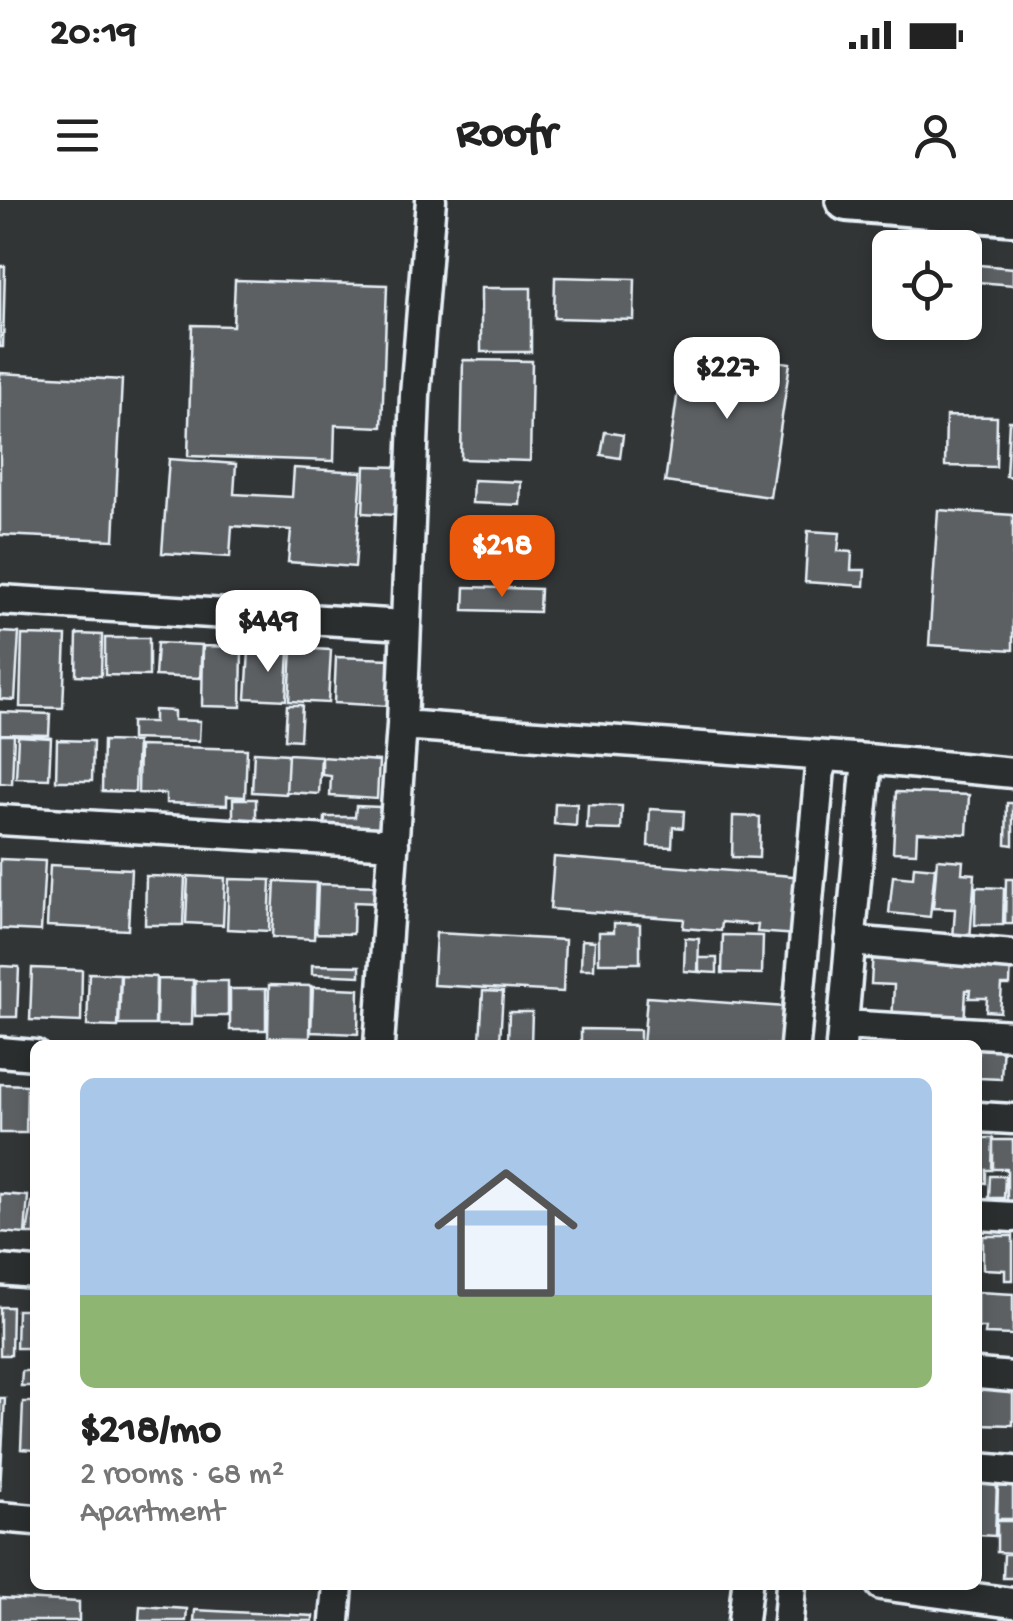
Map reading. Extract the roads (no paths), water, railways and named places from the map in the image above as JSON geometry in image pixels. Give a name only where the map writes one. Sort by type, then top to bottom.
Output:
[{"type":"main road","points":[[847,200],[1013,214]]},
{"type":"street","points":[[378,1040],[402,725],[414,395],[431,200]]},
{"type":"street","points":[[0,600],[404,625]]},
{"type":"street","points":[[402,725],[1013,773]]},
{"type":"street","points":[[795,1040],[821,757]]},
{"type":"street","points":[[867,759],[842,1035],[1013,1034]]},
{"type":"street","points":[[0,820],[394,844]]},
{"type":"street","points":[[850,941],[1013,956]]},
{"type":"street","points":[[0,1052],[30,1055]]},
{"type":"street","points":[[982,1117],[1013,1119]]},
{"type":"street","points":[[982,1215],[1013,1217]]},
{"type":"street","points":[[0,1270],[30,1272]]},
{"type":"street","points":[[982,1374],[1013,1377]]},
{"type":"street","points":[[982,1468],[1013,1471]]},
{"type":"street","points":[[0,1517],[30,1520]]},
{"type":"street","points":[[336,1621],[338,1590]]},
{"type":"street","points":[[743,1621],[746,1590]]},
{"type":"street","points":[[788,1621],[791,1590]]},
{"type":"street","points":[[918,1590],[1013,1603]]}]
